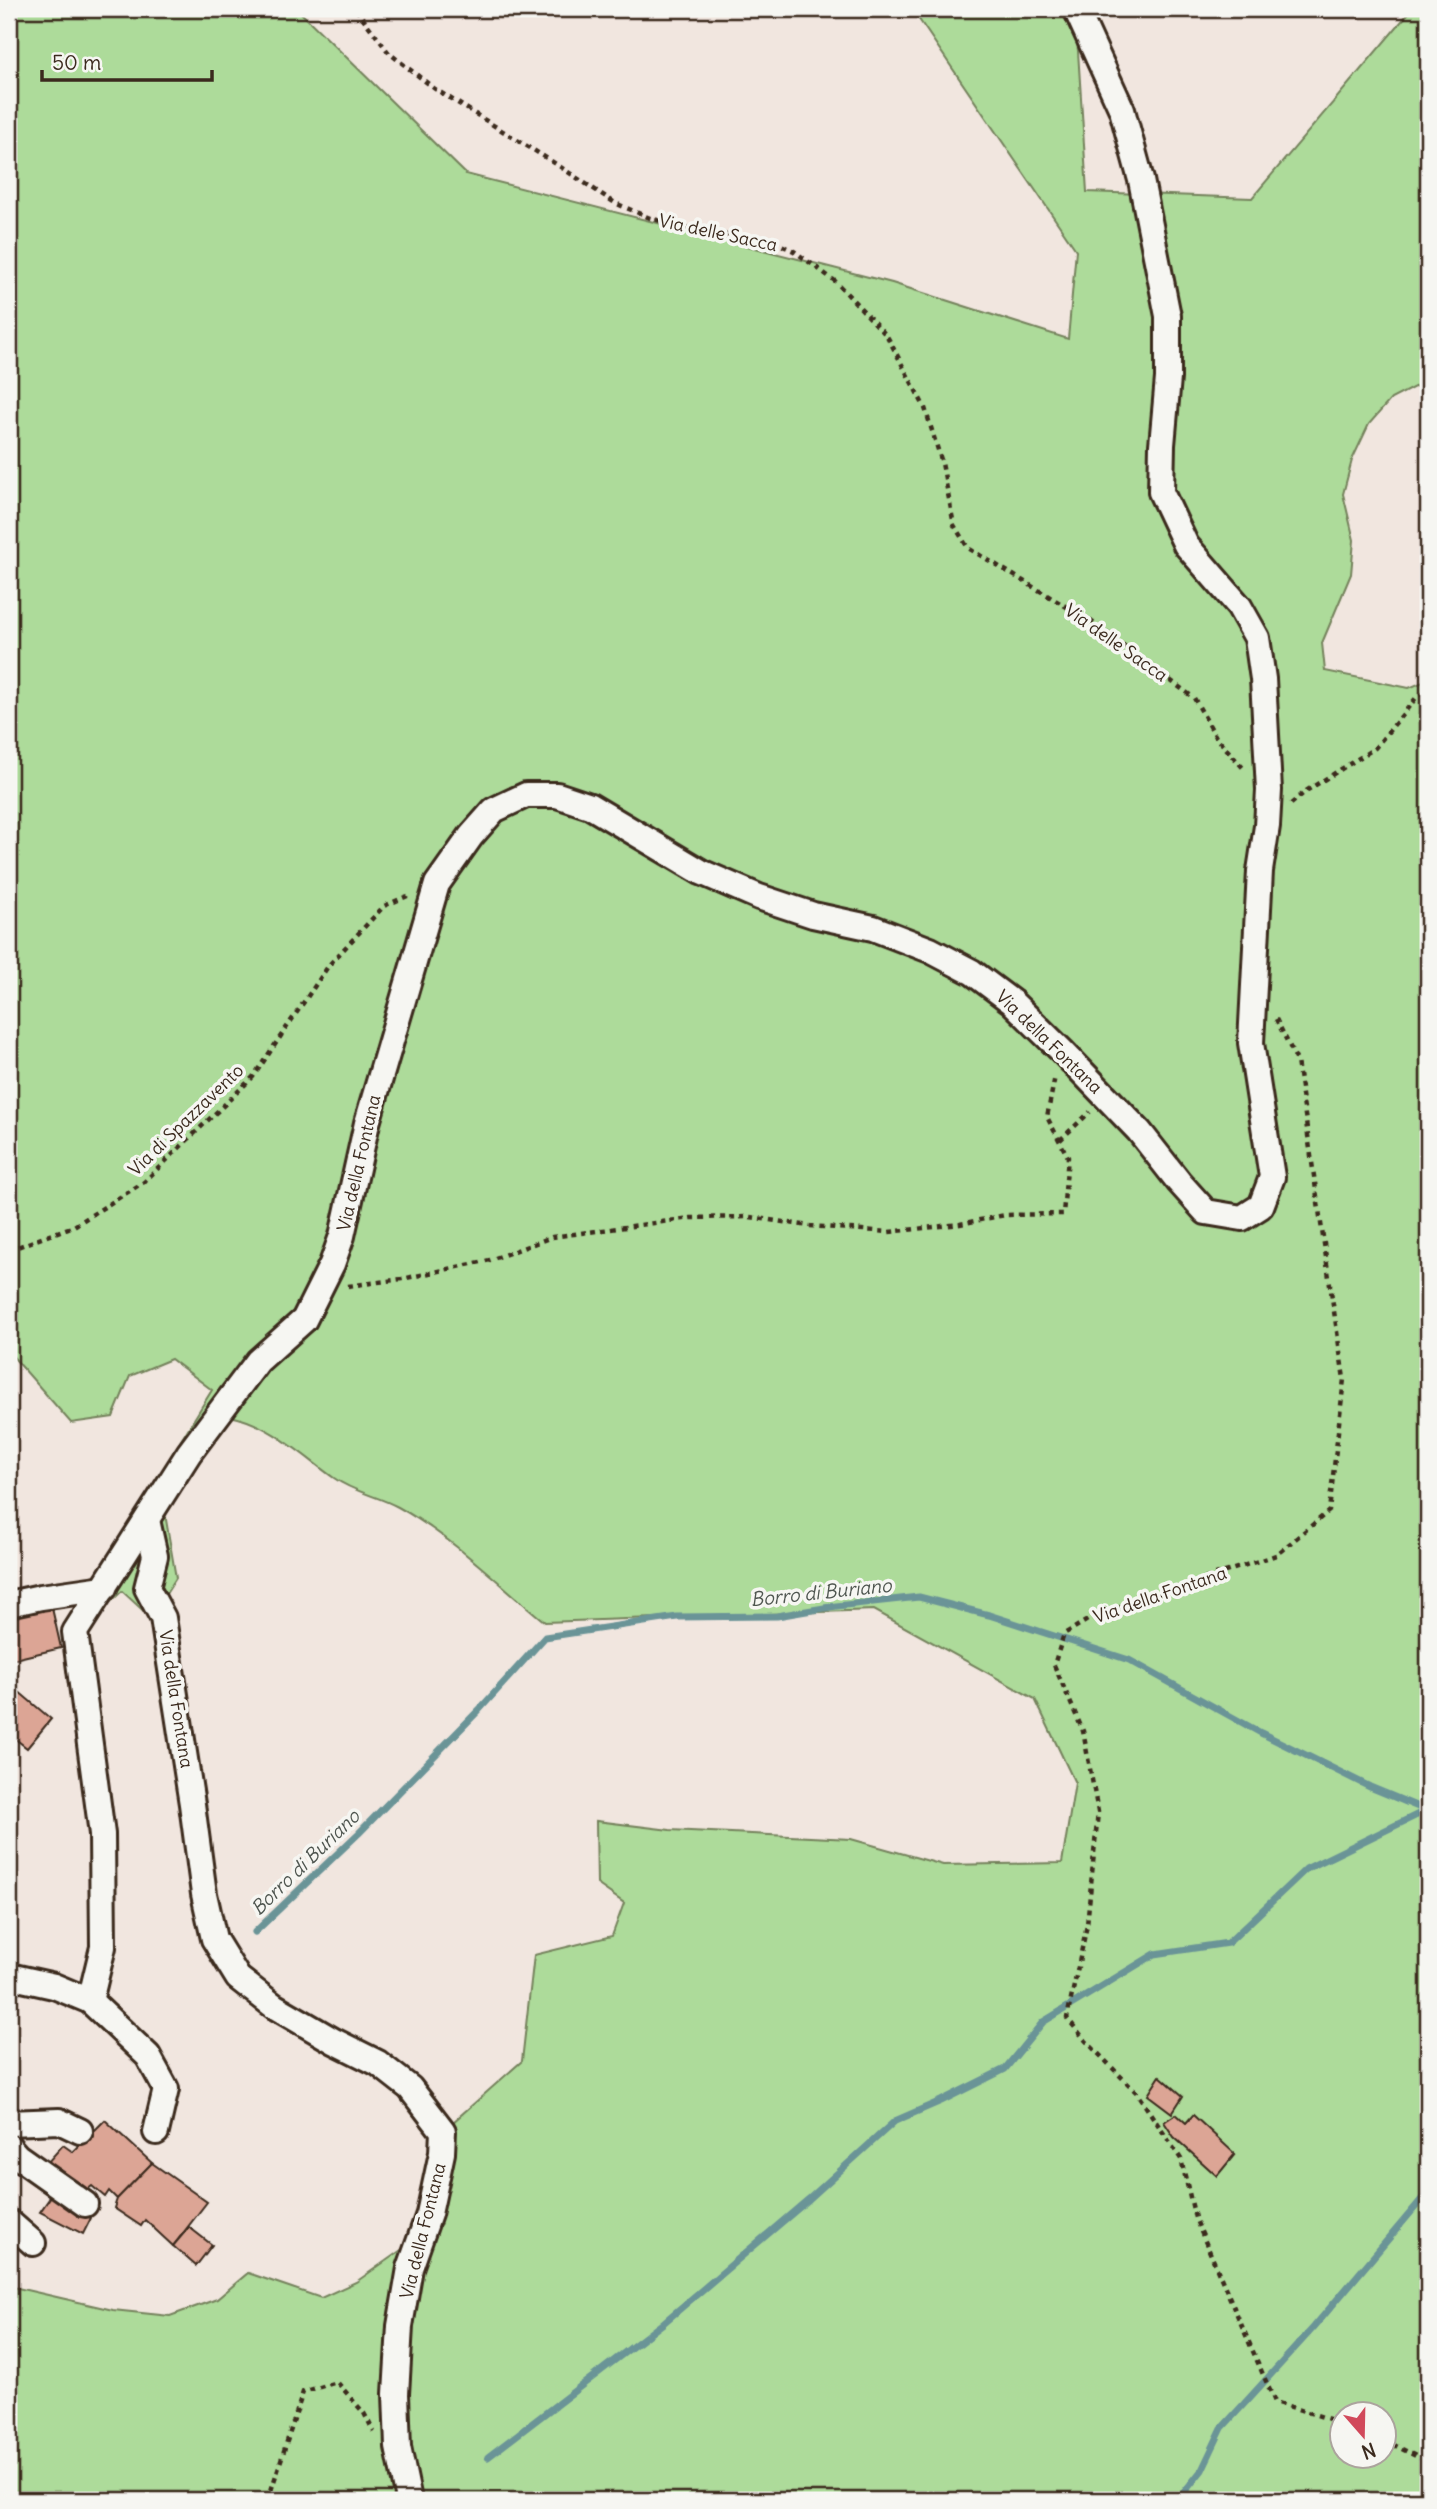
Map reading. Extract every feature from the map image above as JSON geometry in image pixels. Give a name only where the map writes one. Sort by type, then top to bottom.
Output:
[{"type":"street","points":[[1076,9],[1122,110],[1142,180],[1168,316],[1168,378],[1161,492],[1186,545],[1239,606],[1257,638],[1263,679],[1269,790]]},
{"type":"street","name":"Via della Fontana","points":[[90,2001],[103,1947],[102,1834],[75,1632],[189,1454],[258,1361],[304,1320],[342,1236],[367,1123],[437,884],[471,836],[494,810],[526,795],[557,795],[590,806],[701,872],[759,897],[813,915],[873,928],[930,950],[972,972],[1012,1002],[1062,1051],[1139,1131],[1206,1212],[1242,1218],[1261,1206],[1272,1177],[1251,1043],[1260,871],[1269,790]]},
{"type":"street","points":[[118,1567],[147,1588],[155,1556],[147,1520]]},
{"type":"street","points":[[9,1604],[104,1588]]},
{"type":"street","name":"Via della Fontana","points":[[147,1588],[163,1618],[204,1894],[214,1939],[238,1978],[274,2006],[378,2063],[410,2088],[443,2131],[437,2178],[429,2214],[410,2268],[400,2326],[396,2394],[398,2447],[409,2500]]},
{"type":"street","points":[[9,1976],[54,1986],[90,2001],[148,2056],[166,2089],[156,2132]]},
{"type":"street","points":[[9,2123],[59,2121],[80,2131]]},
{"type":"street","points":[[9,2147],[17,2156],[85,2204]]},
{"type":"street","points":[[9,2222],[33,2243]]},
{"type":"path","name":"Via delle Sacca","points":[[356,9],[389,53],[435,89],[615,203],[650,218],[683,227],[781,245],[794,251],[835,281],[887,336],[925,408],[942,463],[954,525],[968,548],[1092,622],[1194,698],[1216,737],[1238,764],[1269,790]]},
{"type":"path","points":[[1267,825],[1306,791],[1375,748],[1416,698],[1428,691]]},
{"type":"path","name":"Via di Spazzavento","points":[[9,1250],[74,1226],[144,1182],[253,1077],[329,965],[384,906],[437,884]]},
{"type":"path","name":"Via della Fontana","points":[[1272,1012],[1297,1062],[1344,1379],[1329,1511],[1276,1555],[1096,1615],[1064,1634],[1054,1665],[1083,1731],[1098,1812],[1087,1924],[1067,2018],[1136,2092],[1181,2159],[1195,2218],[1275,2402],[1328,2419]]},
{"type":"path","points":[[320,1288],[401,1279],[477,1263],[552,1237],[691,1219],[750,1217],[810,1226],[889,1232],[960,1224],[1005,1215],[1063,1214],[1068,1157],[1047,1117],[1062,1051]]},
{"type":"path","points":[[1060,1140],[1106,1097]]},
{"type":"path","points":[[268,2500],[303,2392],[337,2382],[365,2413],[377,2438]]},
{"type":"path","points":[[1398,2448],[1428,2462]]},
{"type":"path","points":[[88,2500],[98,2496],[103,2500]]},
{"type":"green space","points":[[9,9],[297,9],[466,174],[892,283],[1068,339],[1076,250],[912,9],[1073,9],[1087,192],[1252,198],[1412,9],[1428,9],[1428,382],[1391,399],[1369,424],[1352,460],[1343,494],[1354,540],[1351,574],[1322,643],[1325,671],[1409,688],[1428,680],[1428,2500],[9,2500],[9,2286],[113,2310],[170,2316],[217,2299],[248,2273],[321,2298],[356,2282],[414,2241],[435,2151],[428,2124],[409,2097],[375,2070],[310,2038],[253,1998],[234,1979],[215,1950],[191,1882],[174,1736],[157,1637],[149,1616],[122,1591],[96,1616],[98,1575],[212,1390],[171,1359],[130,1376],[113,1417],[71,1423],[9,1352]],"holes":[[[230,1416],[245,1420],[298,1450],[341,1483],[390,1503],[418,1519],[456,1546],[545,1622],[874,1610],[1035,1699],[1075,1783],[1062,1863],[943,1865],[851,1839],[670,1830],[596,1821],[597,1884],[624,1903],[612,1936],[534,1955],[522,2061],[453,2122],[403,2071],[269,1996],[245,1977],[230,1957],[216,1927],[164,1597],[176,1578],[164,1508]]]},
{"type":"building","points":[[52,1608],[61,1648],[10,1660],[9,1617]]},
{"type":"building","points":[[18,1691],[51,1719],[27,1748],[9,1734],[9,1700]]},
{"type":"building","points":[[1160,2076],[1183,2096],[1172,2113],[1148,2095]]},
{"type":"building","points":[[1176,2114],[1186,2123],[1193,2115],[1235,2154],[1217,2176],[1174,2137],[1164,2122]]},
{"type":"building","points":[[105,2120],[152,2163],[117,2199],[109,2191],[105,2197],[92,2186],[83,2193],[46,2164],[63,2145],[73,2152]]},
{"type":"building","points":[[152,2163],[207,2202],[173,2246],[145,2220],[141,2226],[114,2208],[117,2199]]},
{"type":"building","points":[[51,2196],[91,2218],[83,2234],[40,2212]]},
{"type":"building","points":[[189,2227],[212,2245],[196,2266],[173,2246]]},
{"type":"waterway","name":"Borro di Buriano","points":[[255,1932],[359,1833],[479,1710],[545,1637],[677,1617],[777,1616],[919,1597],[989,1615],[1129,1660],[1261,1733],[1370,1787],[1428,1811]]},
{"type":"waterway","points":[[488,2457],[662,2324],[809,2199],[895,2121],[1005,2069],[1043,2022],[1155,1954],[1228,1943],[1306,1869],[1425,1811]]},
{"type":"waterway","points":[[1178,2500],[1202,2470],[1222,2428],[1314,2327],[1428,2192]]}]
